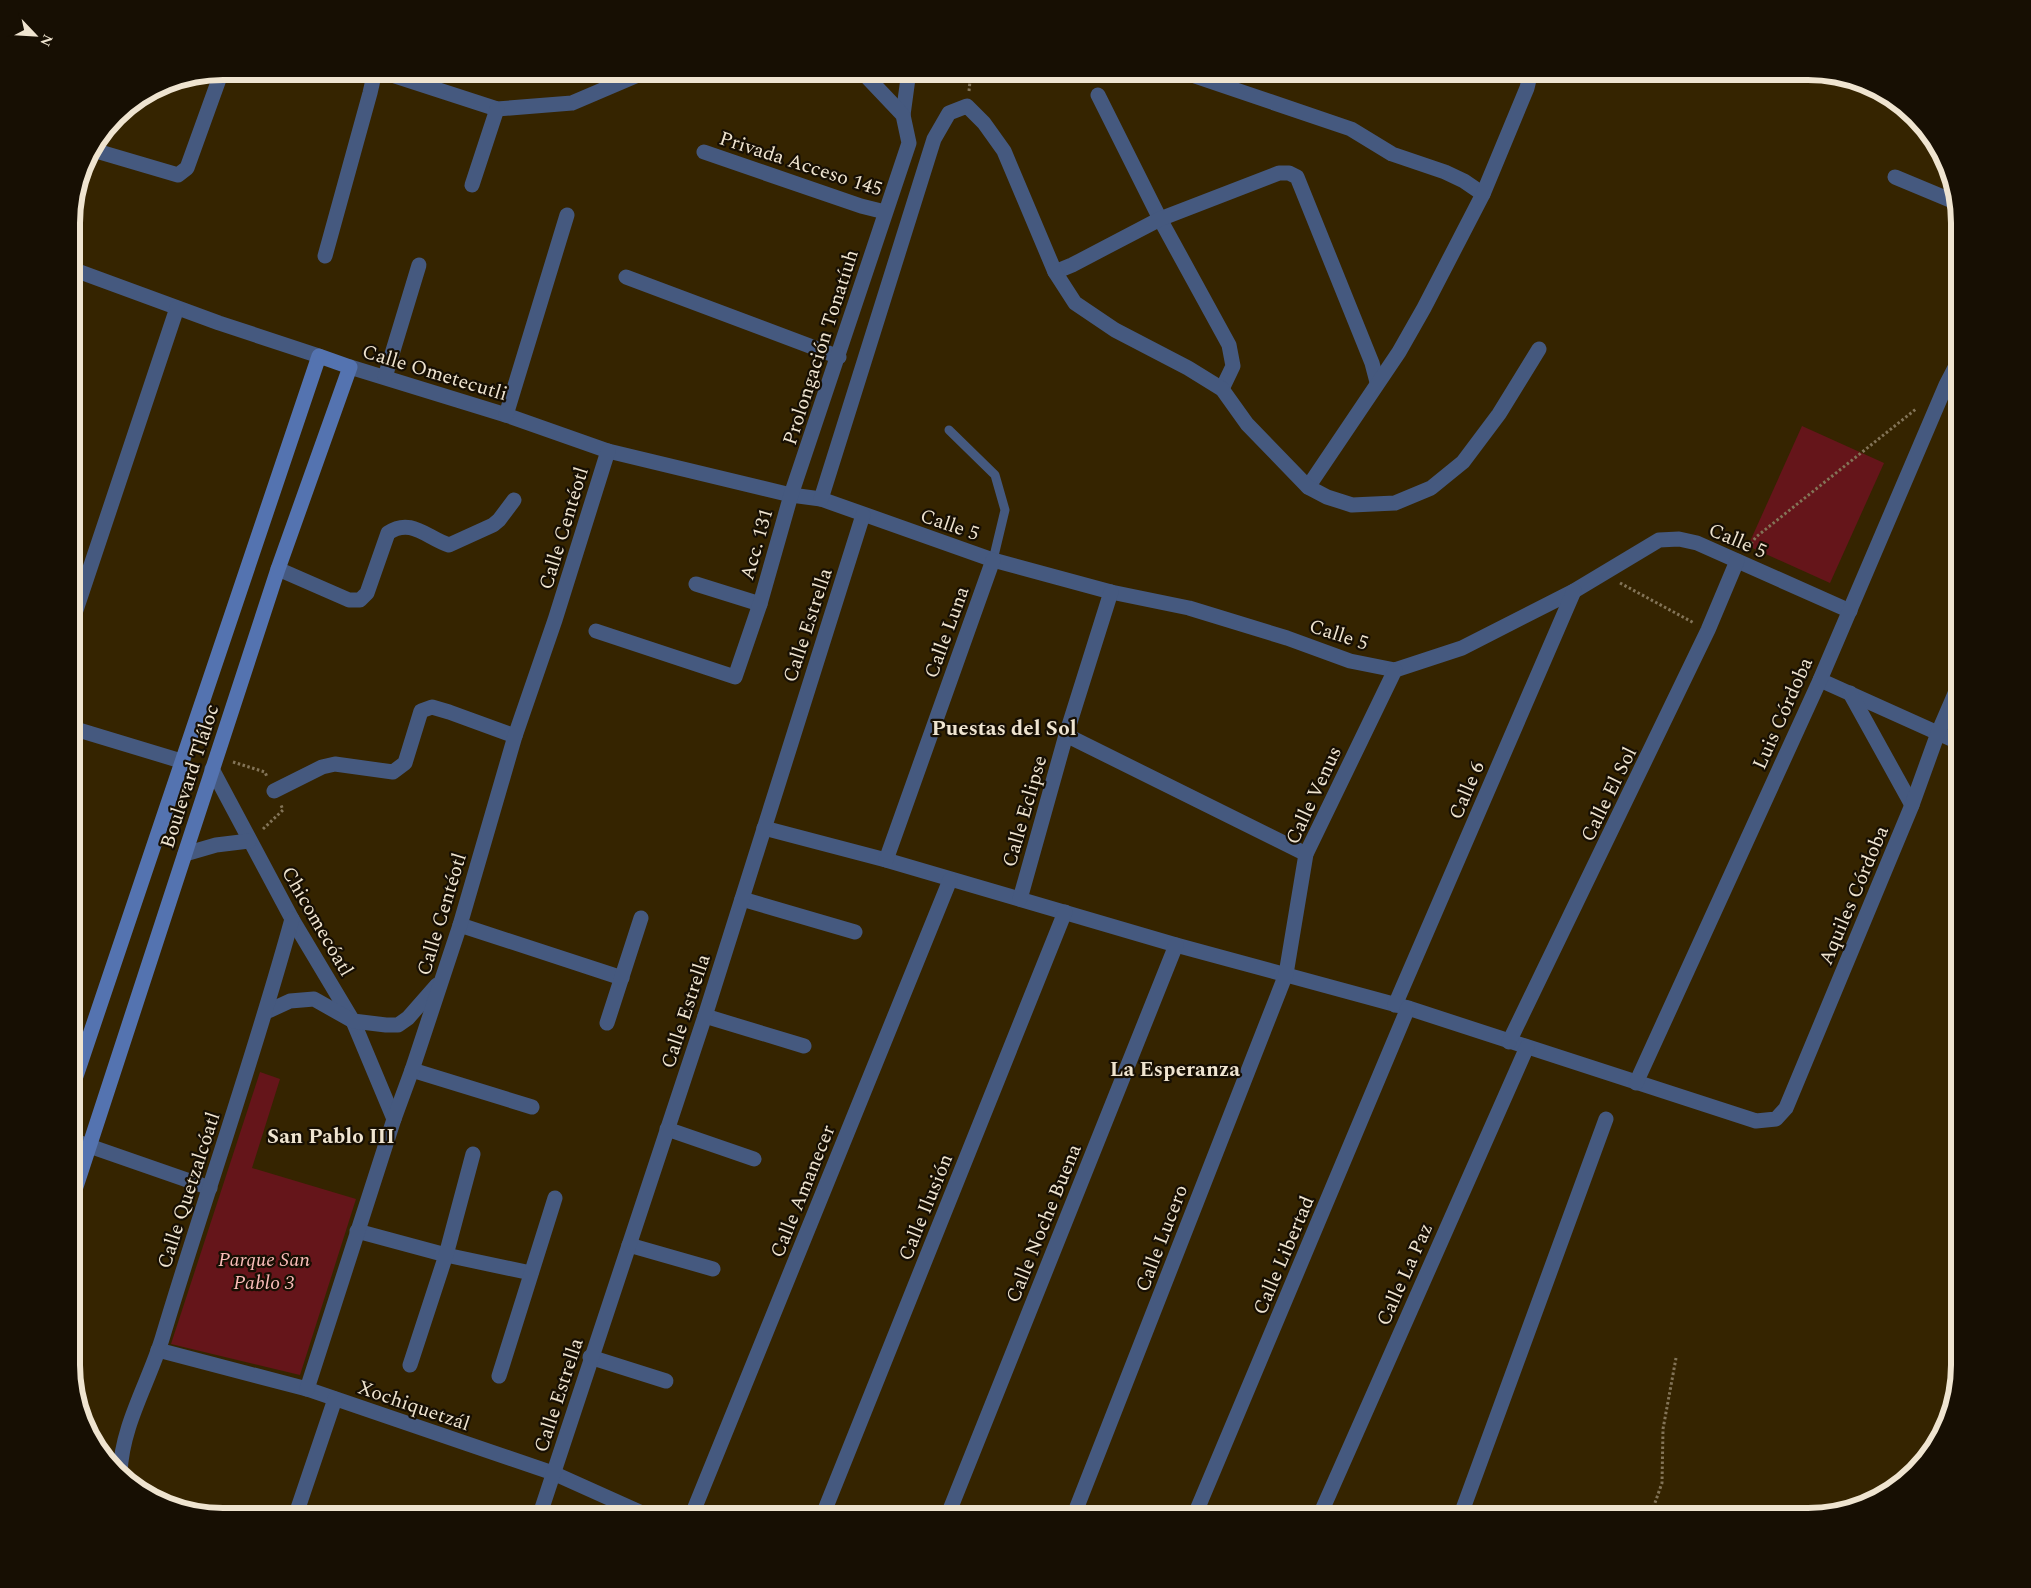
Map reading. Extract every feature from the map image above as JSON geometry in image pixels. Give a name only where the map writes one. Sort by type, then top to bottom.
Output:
[{"type":"street","points":[[99,152],[178,175],[187,168],[219,80]]},
{"type":"street","points":[[325,256],[373,80]]},
{"type":"street","points":[[407,80],[498,110],[572,103],[626,80]]},
{"type":"street","points":[[870,80],[904,115]]},
{"type":"street","name":"Prolongación Tonatíuh","points":[[791,495],[839,357],[909,143],[904,115],[908,80]]},
{"type":"street","points":[[1206,80],[1351,130],[1392,154],[1437,168],[1464,181],[1483,194]]},
{"type":"street","points":[[1308,487],[1399,352],[1424,308],[1483,194],[1529,80]]},
{"type":"street","points":[[1098,95],[1160,219],[1229,346],[1233,366],[1222,389]]},
{"type":"street","points":[[821,499],[934,140],[949,113],[967,106],[984,123],[1004,151],[1055,272],[1075,303],[1115,330],[1188,368],[1222,389],[1247,424],[1308,487],[1327,496],[1352,505],[1395,503],[1431,488],[1463,462],[1498,414],[1539,349]]},
{"type":"street","points":[[472,185],[498,110]]},
{"type":"street","name":"Privada Acceso 145","points":[[704,152],[861,206],[886,212]]},
{"type":"street","points":[[1055,272],[1160,219],[1279,173],[1290,173],[1297,177],[1372,363],[1377,382]]},
{"type":"street","points":[[1895,177],[1949,199]]},
{"type":"street","points":[[506,415],[567,215]]},
{"type":"street","points":[[385,377],[419,266]]},
{"type":"street","name":"Calle Ometecutli","points":[[80,272],[177,308],[350,367],[506,415],[608,451],[791,495]]},
{"type":"street","points":[[626,277],[839,357]]},
{"type":"street","points":[[80,598],[177,308]]},
{"type":"street","name":"Boulevard Tláloc","points":[[80,1064],[319,356]]},
{"type":"street","name":"Boulevard Tláloc","points":[[80,1175],[278,569],[350,367]]},
{"type":"street","name":"Luis Córdoba","points":[[1636,1083],[1820,680],[1951,375]]},
{"type":"street","name":"Calle Centéotl","points":[[307,1389],[394,1119],[460,925],[515,736],[555,620],[608,451]]},
{"type":"street","name":"Calle 5","points":[[791,495],[821,499],[993,560],[1111,592],[1189,608],[1287,638],[1350,661],[1395,670],[1462,648],[1574,591],[1659,540],[1679,539],[1698,543],[1850,611]]},
{"type":"street","name":"Acc. 131","points":[[596,631],[735,677],[760,604],[791,495]]},
{"type":"street","points":[[278,569],[349,600],[360,600],[367,593],[388,533],[396,527],[407,526],[420,530],[449,545],[492,525],[499,520],[514,500]]},
{"type":"street","name":"Calle Estrella","points":[[542,1508],[742,899],[863,515]]},
{"type":"street","name":"Calle Luna","points":[[886,860],[993,560]]},
{"type":"street","name":"Calle El Sol","points":[[1509,1042],[1708,630],[1737,561]]},
{"type":"street","points":[[696,584],[760,604]]},
{"type":"street","name":"Calle 6","points":[[1401,1006],[1574,591]]},
{"type":"street","name":"Calle Eclipse","points":[[1020,899],[1066,735],[1111,592]]},
{"type":"street","name":"Calle Venus","points":[[1286,974],[1306,854],[1395,670]]},
{"type":"street","points":[[1820,680],[1951,739]]},
{"type":"street","points":[[1850,693],[1912,805]]},
{"type":"street","name":"Aquiles Córdoba","points":[[1636,1083],[1756,1121],[1776,1119],[1786,1108],[1912,805],[1951,703]]},
{"type":"street","points":[[274,791],[322,767],[335,764],[393,772],[404,763],[421,711],[432,707],[515,736]]},
{"type":"street","points":[[80,730],[181,761]]},
{"type":"street","points":[[1066,735],[1306,854]]},
{"type":"street","name":"Chicomecóatl","points":[[212,769],[292,919],[353,1021],[394,1119]]},
{"type":"street","points":[[764,828],[886,860],[1176,945],[1401,1006],[1636,1083]]},
{"type":"street","points":[[185,854],[216,845],[250,841]]},
{"type":"street","name":"Calle Amanecer","points":[[695,1508],[950,880]]},
{"type":"street","points":[[742,899],[855,932]]},
{"type":"street","name":"Calle Ilusión","points":[[826,1508],[1065,912]]},
{"type":"street","points":[[607,1023],[641,918]]},
{"type":"street","name":"Calle Quetzalcóatl","points":[[120,1464],[132,1415],[158,1350],[266,1012],[292,919]]},
{"type":"street","points":[[460,925],[622,978]]},
{"type":"street","name":"Calle Noche Buena","points":[[951,1508],[1176,945]]},
{"type":"street","name":"Calle Lucero","points":[[1077,1508],[1286,974]]},
{"type":"street","points":[[266,1012],[290,1001],[314,999],[353,1021],[386,1026],[398,1024],[408,1018],[441,980]]},
{"type":"street","name":"Calle Libertad","points":[[1198,1508],[1401,1006]]},
{"type":"street","points":[[704,1016],[804,1046]]},
{"type":"street","name":"Calle La Paz","points":[[1323,1508],[1527,1047]]},
{"type":"street","points":[[412,1070],[532,1108]]},
{"type":"street","points":[[1463,1508],[1606,1119]]},
{"type":"street","points":[[667,1129],[754,1159]]},
{"type":"street","points":[[80,1143],[210,1188]]},
{"type":"street","points":[[410,1365],[446,1255],[473,1154]]},
{"type":"street","points":[[499,1376],[555,1198]]},
{"type":"street","points":[[358,1231],[446,1255],[531,1273]]},
{"type":"street","points":[[629,1245],[713,1269]]},
{"type":"street","name":"Xochiquetzál","points":[[158,1350],[307,1389],[553,1473],[631,1508]]},
{"type":"street","points":[[590,1357],[666,1381]]},
{"type":"street","points":[[298,1508],[334,1399]]},
{"type":"lane","name":"Calle Luna","points":[[949,430],[995,475],[1005,510],[993,560]]},
{"type":"path","points":[[1737,561],[1756,537],[1923,403]]},
{"type":"path","points":[[1602,574],[1708,630]]},
{"type":"path","points":[[1653,1508],[1662,1483],[1663,1429],[1676,1358]]},
{"type":"green space","points":[[1802,426],[1884,463],[1830,583],[1748,546]]},
{"type":"green space","name":"Parque San Pablo 3","points":[[260,1072],[280,1079],[252,1168],[356,1199],[300,1375],[171,1344]]},
{"type":"district","name":"Puestas del Sol","points":[[1004,728]]},
{"type":"district","name":"La Esperanza","points":[[1175,1069]]},
{"type":"district","name":"San Pablo III","points":[[331,1136]]}]
